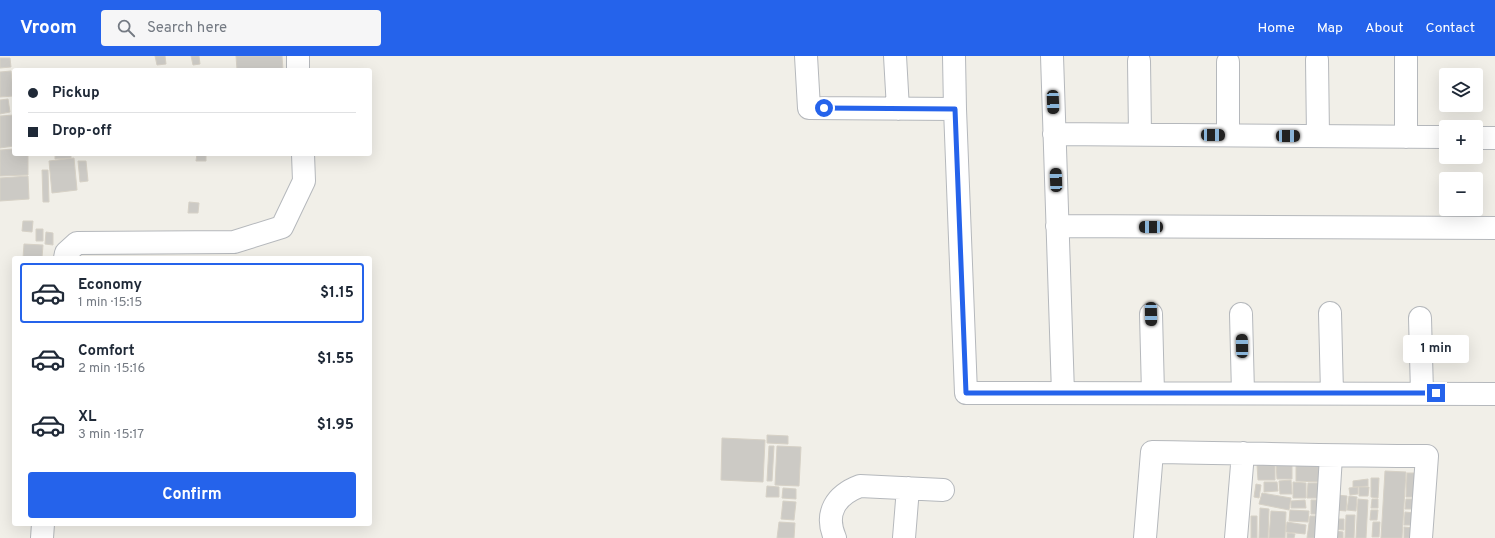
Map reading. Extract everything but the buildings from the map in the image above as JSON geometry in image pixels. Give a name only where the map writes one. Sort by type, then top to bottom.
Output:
[{"type":"street","points":[[298,56],[298,68]]},
{"type":"street","points":[[806,56],[809,108],[955,109]]},
{"type":"street","points":[[895,56],[898,109]]},
{"type":"street","points":[[954,56],[966,393],[1495,394]]},
{"type":"street","points":[[1052,56],[1063,393]]},
{"type":"street","points":[[1406,58],[1406,137]]},
{"type":"street","points":[[1317,60],[1318,136]]},
{"type":"street","points":[[1140,61],[1140,134]]},
{"type":"street","points":[[1228,62],[1228,135]]},
{"type":"street","points":[[1054,134],[1439,137]]},
{"type":"street","points":[[1483,138],[1495,138]]},
{"type":"street","points":[[66,256],[77,244],[234,242],[282,227],[304,181],[302,156]]},
{"type":"street","points":[[1057,226],[1495,228]]},
{"type":"street","points":[[1151,314],[1153,393]]},
{"type":"street","points":[[1241,314],[1243,393]]},
{"type":"street","points":[[1330,314],[1332,393]]},
{"type":"street","points":[[1420,318],[1422,393]]},
{"type":"street","points":[[1144,538],[1152,452],[1243,452],[1331,456],[1427,456],[1421,538]]},
{"type":"street","points":[[1236,538],[1243,452]]},
{"type":"street","points":[[1326,538],[1331,456]]},
{"type":"street","points":[[835,538],[831,518],[834,507],[839,498],[849,490],[860,486],[943,490]]},
{"type":"street","points":[[904,538],[908,488]]},
{"type":"street","points":[[42,538],[43,526]]},
{"type":"route","points":[[824,108],[955,109],[966,393],[1436,393]]}]
